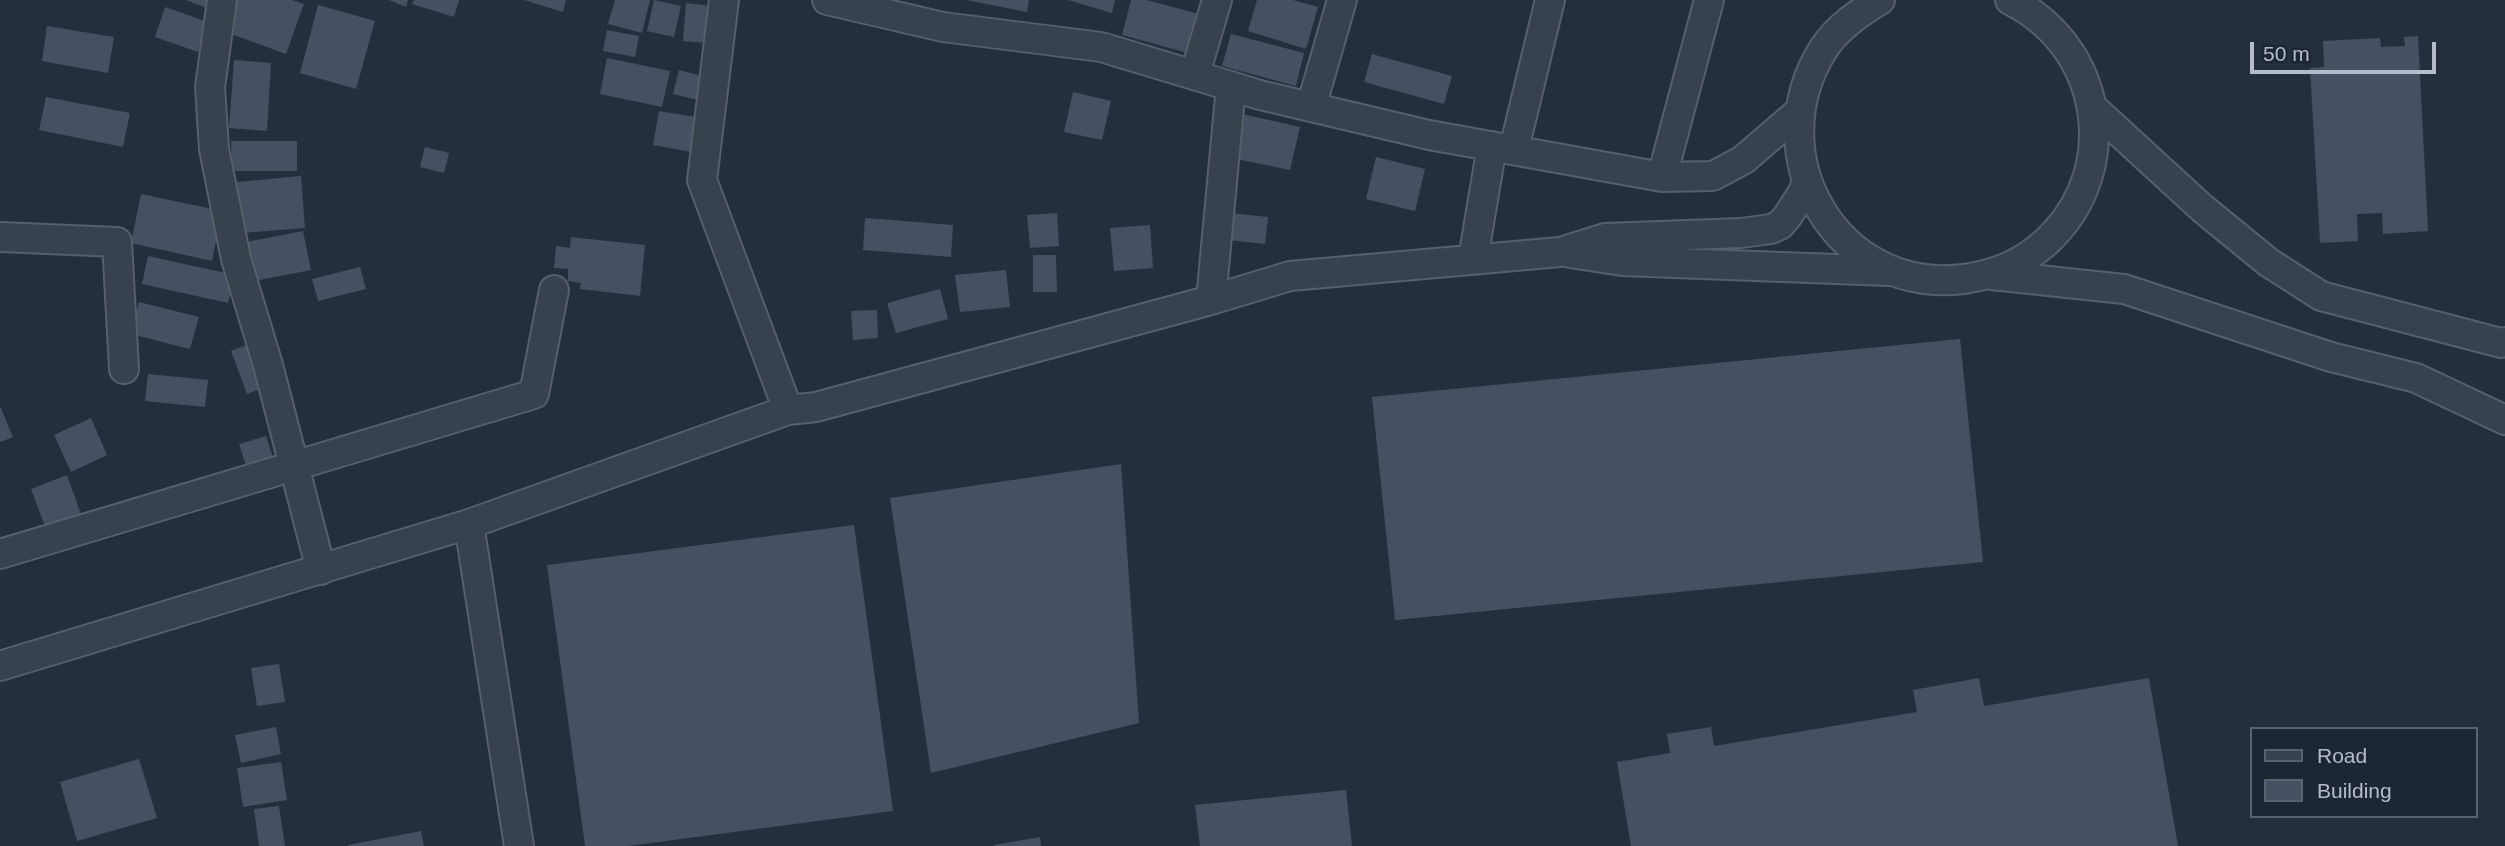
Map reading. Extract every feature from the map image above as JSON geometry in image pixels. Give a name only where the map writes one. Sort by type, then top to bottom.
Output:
[{"type":"street","points":[[222,0],[210,87],[214,149],[236,259],[268,365],[321,569]]},
{"type":"street","points":[[724,0],[702,180],[788,410]]},
{"type":"street","points":[[827,0],[943,27],[1101,47],[1231,86],[1429,135],[1662,177],[1713,176],[1743,160],[1800,112]]},
{"type":"street","points":[[1195,74],[1217,0]]},
{"type":"street","points":[[1311,107],[1342,0]]},
{"type":"street","points":[[1473,259],[1503,147],[1550,0]]},
{"type":"street","points":[[1662,177],[1709,0]]},
{"type":"street","points":[[1880,0],[1848,10],[1825,46],[1809,77],[1800,112],[1799,146],[1806,180],[1826,219],[1856,250],[1894,272]]},
{"type":"street","points":[[1991,275],[2029,257],[2061,228],[2084,192],[2094,150],[2093,108],[2081,70],[2060,37],[2031,11],[2010,0]]},
{"type":"street","points":[[1211,300],[1231,86]]},
{"type":"street","points":[[2093,108],[2202,208],[2268,262],[2321,296],[2505,342]]},
{"type":"street","points":[[0,666],[470,524],[788,410],[816,407],[1290,276],[1560,252],[1605,238],[1741,233],[1771,229],[1780,225],[1787,217],[1805,189],[1806,180]]},
{"type":"street","points":[[0,237],[117,243],[124,369]]},
{"type":"street","points":[[1560,252],[1622,261],[1894,272],[1942,281],[1991,275],[2124,289],[2331,357],[2416,378],[2505,419]]},
{"type":"street","points":[[0,554],[295,468],[534,394],[554,290]]},
{"type":"street","points":[[470,524],[519,846]]},
{"type":"building","points":[[186,0],[210,0],[207,8]]},
{"type":"building","points":[[234,0],[292,0],[304,4],[286,54],[223,31]]},
{"type":"building","points":[[389,0],[408,0],[406,7]]},
{"type":"building","points":[[414,0],[459,0],[454,17],[412,4]]},
{"type":"building","points":[[524,0],[566,0],[563,12]]},
{"type":"building","points":[[615,0],[650,0],[642,33],[608,24]]},
{"type":"building","points":[[654,0],[681,6],[674,37],[647,31]]},
{"type":"building","points":[[966,0],[1029,0],[1027,12]]},
{"type":"building","points":[[1068,0],[1115,0],[1112,13]]},
{"type":"building","points":[[1131,0],[1147,0],[1199,14],[1188,53],[1122,35]]},
{"type":"building","points":[[1257,0],[1293,0],[1318,7],[1306,49],[1248,31]]},
{"type":"building","points":[[686,3],[711,6],[707,43],[683,41]]},
{"type":"building","points":[[318,5],[375,21],[356,89],[300,73]]},
{"type":"building","points":[[165,7],[208,22],[198,52],[155,37]]},
{"type":"building","points":[[47,26],[114,37],[108,73],[42,61]]},
{"type":"building","points":[[607,30],[639,36],[635,57],[603,51]]},
{"type":"building","points":[[1231,34],[1304,53],[1296,86],[1222,66]]},
{"type":"building","points":[[2418,36],[2428,231],[2383,234],[2382,213],[2357,214],[2358,241],[2320,243],[2310,68],[2324,67],[2323,41],[2380,38],[2381,47],[2405,46],[2404,37]]},
{"type":"building","points":[[1372,54],[1452,76],[1444,104],[1364,82]]},
{"type":"building","points":[[607,58],[670,71],[662,107],[600,94]]},
{"type":"building","points":[[234,60],[271,63],[267,131],[229,128]]},
{"type":"building","points":[[679,70],[712,79],[707,102],[673,94]]},
{"type":"building","points":[[1073,92],[1111,101],[1102,140],[1064,132]]},
{"type":"building","points":[[46,97],[130,113],[123,147],[39,130]]},
{"type":"building","points":[[659,111],[702,118],[697,153],[653,145]]},
{"type":"building","points":[[1242,114],[1300,127],[1290,170],[1232,158]]},
{"type":"building","points":[[231,141],[297,141],[297,171],[232,171]]},
{"type":"building","points":[[425,147],[449,153],[444,173],[420,167]]},
{"type":"building","points":[[1376,157],[1425,169],[1415,211],[1366,199]]},
{"type":"building","points":[[301,176],[305,228],[242,233],[237,182]]},
{"type":"building","points":[[141,194],[222,211],[212,261],[131,243]]},
{"type":"building","points":[[1057,213],[1059,246],[1030,248],[1027,215]]},
{"type":"building","points":[[1230,213],[1268,217],[1265,244],[1228,240]]},
{"type":"building","points":[[865,218],[953,225],[951,257],[863,250]]},
{"type":"building","points":[[1150,225],[1153,268],[1114,271],[1110,228]]},
{"type":"building","points":[[303,231],[311,270],[254,281],[246,242]]},
{"type":"building","points":[[571,237],[645,245],[640,296],[580,289],[581,283],[568,281],[568,269],[554,268],[556,246],[570,248]]},
{"type":"building","points":[[1033,255],[1056,255],[1057,292],[1033,292]]},
{"type":"building","points":[[148,256],[235,275],[228,303],[142,284]]},
{"type":"building","points":[[360,267],[366,289],[318,301],[312,279]]},
{"type":"building","points":[[1006,270],[1010,307],[960,312],[955,275]]},
{"type":"building","points":[[940,289],[948,319],[896,333],[887,303]]},
{"type":"building","points":[[139,302],[199,317],[190,349],[131,334]]},
{"type":"building","points":[[877,310],[878,338],[853,340],[851,311]]},
{"type":"building","points":[[1960,339],[1983,562],[1395,620],[1372,397]]},
{"type":"building","points":[[252,343],[268,386],[247,394],[231,351]]},
{"type":"building","points":[[148,374],[208,380],[205,407],[145,401]]},
{"type":"building","points":[[0,406],[13,437],[0,442]]},
{"type":"building","points":[[91,418],[107,455],[71,472],[54,435]]},
{"type":"building","points":[[266,436],[274,461],[247,469],[239,444]]},
{"type":"building","points":[[1121,464],[1139,723],[931,773],[890,498]]},
{"type":"building","points":[[67,475],[83,520],[48,534],[31,489]]},
{"type":"building","points":[[854,525],[893,811],[628,846],[585,846],[547,565]]},
{"type":"building","points":[[279,664],[285,702],[257,706],[251,668]]},
{"type":"building","points":[[1979,678],[1984,706],[2149,678],[2178,846],[1631,846],[1617,762],[1670,753],[1667,734],[1711,727],[1714,746],[1917,712],[1913,690]]},
{"type":"building","points":[[276,727],[281,754],[241,763],[235,735]]},
{"type":"building","points":[[139,759],[157,818],[77,841],[60,782]]},
{"type":"building","points":[[281,762],[287,800],[243,807],[237,768]]},
{"type":"building","points":[[1346,790],[1352,846],[1200,846],[1195,805]]},
{"type":"building","points":[[279,806],[285,846],[259,846],[254,809]]},
{"type":"building","points":[[421,831],[424,846],[348,846],[348,845]]},
{"type":"building","points":[[1040,837],[1041,846],[994,846],[994,845]]}]
